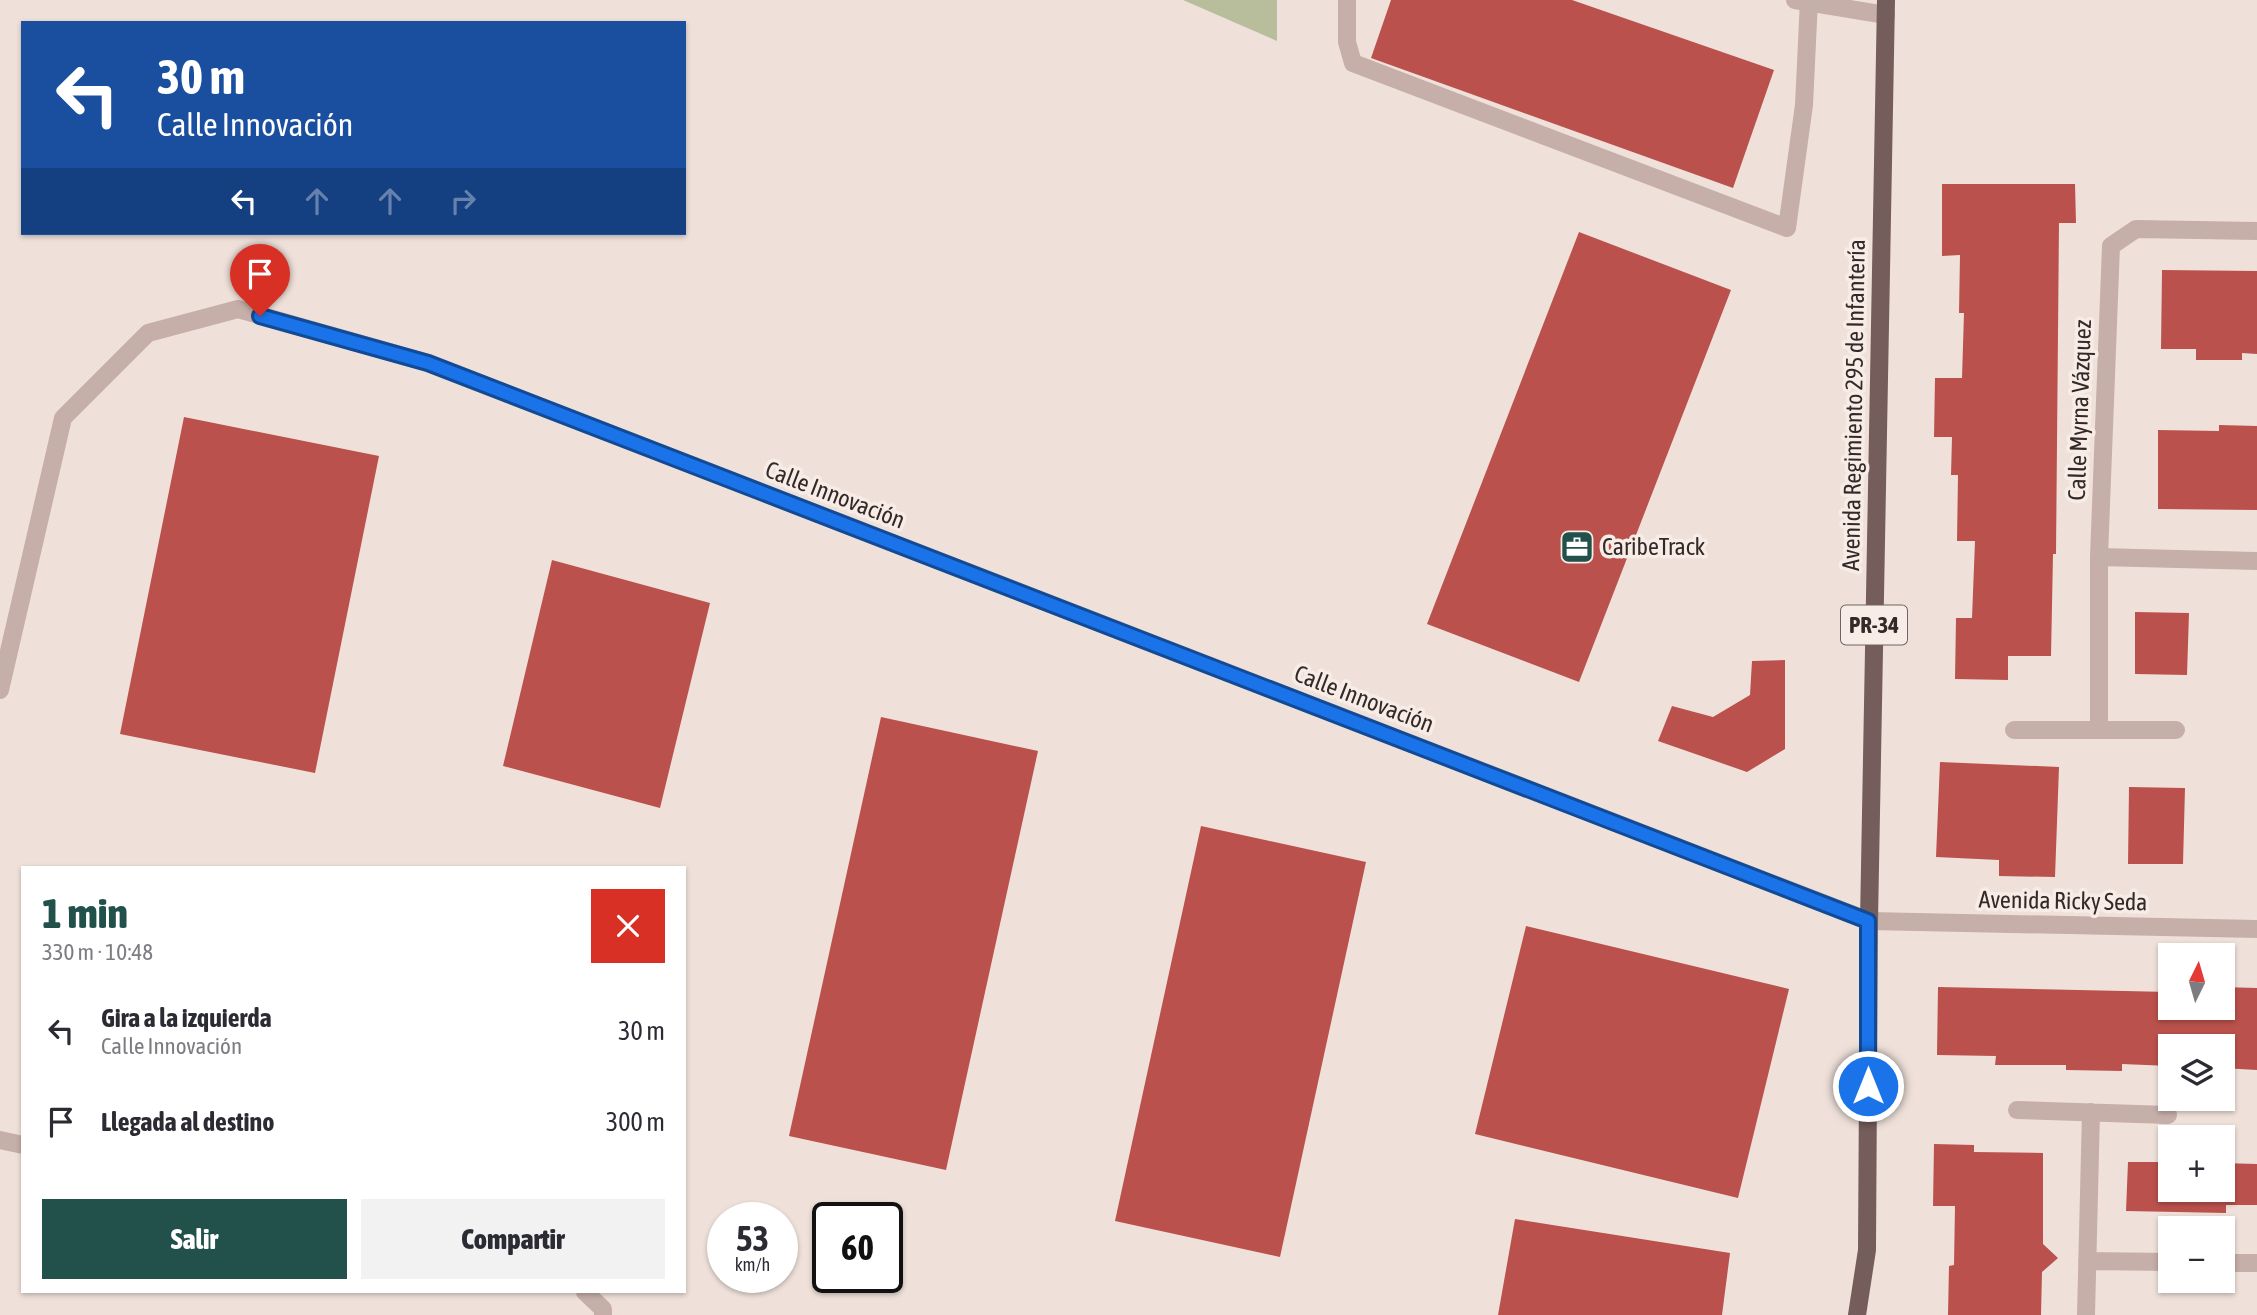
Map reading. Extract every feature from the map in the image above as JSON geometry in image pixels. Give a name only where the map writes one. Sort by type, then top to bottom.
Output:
[{"type":"main road","name":"Avenida Regimiento 295 de Infantería","points":[[1857,1315],[1867,1250],[1868,921],[1886,7]]},
{"type":"street","points":[[1347,0],[1347,42],[1353,63],[1787,228],[1804,104],[1804,1],[1886,7]]},
{"type":"street","name":"Calle Myrna Vázquez","points":[[2099,727],[2099,557],[2111,246],[2136,229],[2257,231]]},
{"type":"street","name":"Calle Innovación","points":[[0,690],[63,418],[148,332],[238,309],[428,363],[1868,921]]},
{"type":"street","points":[[2099,557],[2257,561]]},
{"type":"street","points":[[2014,730],[2099,727],[2176,730]]},
{"type":"street","name":"Avenida Ricky Seda","points":[[1868,921],[2257,929]]},
{"type":"street","points":[[2017,1110],[2168,1115]]},
{"type":"street","points":[[2086,1315],[2091,1112]]},
{"type":"street","points":[[0,1140],[21,1145]]},
{"type":"street","points":[[2087,1261],[2158,1262]]},
{"type":"street","points":[[2235,1263],[2257,1263]]},
{"type":"street","points":[[585,1293],[603,1308],[603,1315]]},
{"type":"green space","points":[[1183,0],[1277,0],[1277,41]]},
{"type":"building","points":[[1391,0],[1572,0],[1774,70],[1733,188],[1371,58]]},
{"type":"building","points":[[1942,184],[2075,184],[2076,223],[2059,223],[2056,554],[2053,554],[2051,656],[2008,656],[2008,680],[1955,679],[1956,618],[1972,618],[1975,541],[1957,541],[1958,475],[1951,475],[1952,437],[1934,437],[1935,378],[1962,378],[1964,313],[1959,313],[1960,255],[1942,256]]},
{"type":"building","points":[[1579,232],[1731,290],[1579,682],[1427,624]]},
{"type":"building","points":[[2162,270],[2257,271],[2257,354],[2242,353],[2242,360],[2196,360],[2196,349],[2161,349]]},
{"type":"building","points":[[184,417],[379,456],[315,773],[120,734]]},
{"type":"building","points":[[2219,425],[2257,426],[2257,510],[2158,509],[2158,430],[2219,431]]},
{"type":"building","points":[[552,560],[710,603],[660,808],[503,766]]},
{"type":"building","points":[[2135,612],[2189,613],[2187,675],[2135,674]]},
{"type":"building","points":[[1785,660],[1785,749],[1747,772],[1658,741],[1672,706],[1713,717],[1750,695],[1752,661]]},
{"type":"building","points":[[881,717],[1038,751],[946,1170],[789,1136]]},
{"type":"building","points":[[1940,762],[2059,767],[2055,877],[1999,876],[1999,860],[1936,857]]},
{"type":"building","points":[[2129,787],[2185,788],[2183,864],[2128,864]]},
{"type":"building","points":[[1201,826],[1366,862],[1280,1257],[1115,1221]]},
{"type":"building","points":[[1526,926],[1789,989],[1738,1198],[1475,1134]]},
{"type":"building","points":[[1938,987],[2158,992],[2158,1020],[2235,1020],[2235,987],[2257,988],[2257,1070],[2235,1069],[2235,1034],[2158,1034],[2158,1066],[2122,1064],[2122,1071],[2066,1070],[2066,1065],[1995,1065],[1996,1056],[1937,1055]]},
{"type":"building","points":[[1934,1144],[1974,1145],[1974,1152],[2043,1153],[2043,1244],[2058,1258],[2042,1272],[2041,1315],[1948,1315],[1949,1266],[1954,1265],[1955,1206],[1933,1206]]},
{"type":"building","points":[[2128,1162],[2158,1162],[2158,1202],[2235,1202],[2235,1163],[2257,1164],[2257,1205],[2226,1205],[2226,1213],[2126,1211]]},
{"type":"building","points":[[1515,1219],[1730,1253],[1722,1315],[1498,1315]]},
{"type":"place","name":"CaribeTrack","points":[[1577,547]]},
{"type":"route","points":[[260,316],[428,363],[1868,921],[1868,1086]]}]
